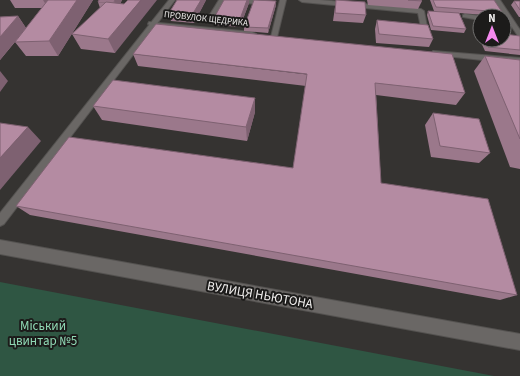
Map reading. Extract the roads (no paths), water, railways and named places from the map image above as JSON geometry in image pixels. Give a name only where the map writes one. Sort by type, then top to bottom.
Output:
[{"type":"street","name":"ПРОВУЛОК ЩЕДРИКА","points":[[152,24],[270,36]]},
{"type":"street","points":[[425,52],[520,62]]},
{"type":"street","name":"ВУЛИЦЯ НЬЮТОНА","points":[[0,247],[520,342]]},
{"type":"lane","points":[[0,221],[172,0]]},
{"type":"lane","points":[[209,21],[222,0]]},
{"type":"lane","points":[[235,0],[268,3]]},
{"type":"lane","points":[[270,36],[283,0]]},
{"type":"lane","points":[[302,0],[364,3],[421,11],[425,32]]},
{"type":"lane","points":[[465,16],[472,17]]},
{"type":"lane","points":[[512,26],[520,35]]},
{"type":"park label","name":"Міський цвинтар №5","points":[[43,334]]}]
